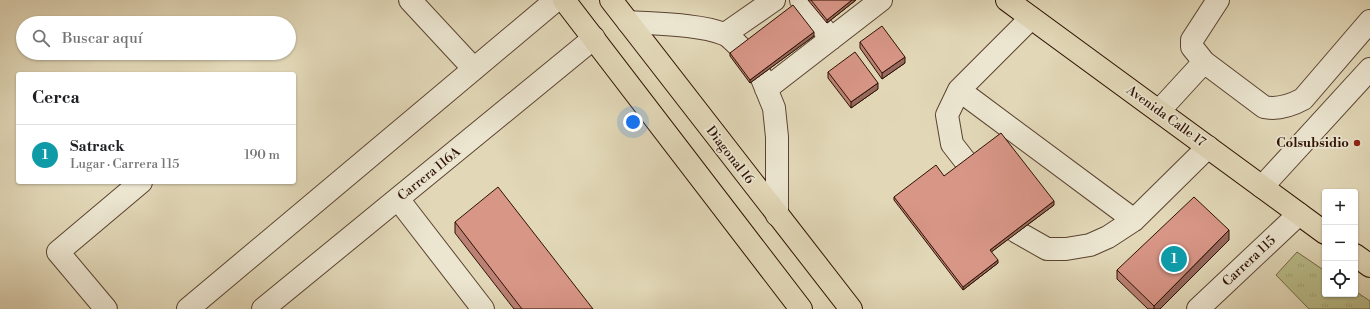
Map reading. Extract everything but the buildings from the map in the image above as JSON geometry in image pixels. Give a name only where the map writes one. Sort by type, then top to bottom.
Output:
[{"type":"main road","points":[[564,0],[801,309]]},
{"type":"main road","name":"Diagonal 16","points":[[611,0],[851,309]]},
{"type":"main road","name":"Avenida Calle 17","points":[[1007,0],[1322,231]]},
{"type":"main road","points":[[1358,257],[1370,266]]},
{"type":"street","points":[[410,0],[474,69]]},
{"type":"street","points":[[188,309],[556,0]]},
{"type":"street","points":[[628,22],[678,25],[733,41],[774,0]]},
{"type":"street","points":[[802,0],[831,39]]},
{"type":"street","points":[[777,215],[777,137],[774,108],[763,82],[831,39],[881,0]]},
{"type":"street","points":[[1218,0],[1192,40],[1192,47],[1204,62],[1264,107],[1274,109],[1293,104],[1302,99],[1370,21]]},
{"type":"street","points":[[966,162],[952,144],[947,115],[959,90],[1031,18]]},
{"type":"street","name":"Carrera 116A","points":[[263,309],[594,38]]},
{"type":"street","points":[[1159,111],[1204,62]]},
{"type":"street","points":[[1262,187],[1370,69]]},
{"type":"street","points":[[959,90],[1134,220]]},
{"type":"street","points":[[1017,232],[1047,249],[1066,249],[1090,244],[1108,238],[1134,220],[1208,147]]},
{"type":"street","points":[[106,309],[58,252],[139,184]]},
{"type":"street","points":[[398,199],[483,309]]},
{"type":"street","name":"Carrera 115","points":[[1198,309],[1299,214]]},
{"type":"green space","points":[[1297,252],[1322,269],[1322,297],[1358,297],[1358,293],[1370,301],[1370,309],[1309,309],[1276,275]]},
{"type":"place","name":"Colsubsidio","points":[[1357,143]]},
{"type":"place","name":"Satrack","points":[[1174,259]]}]
